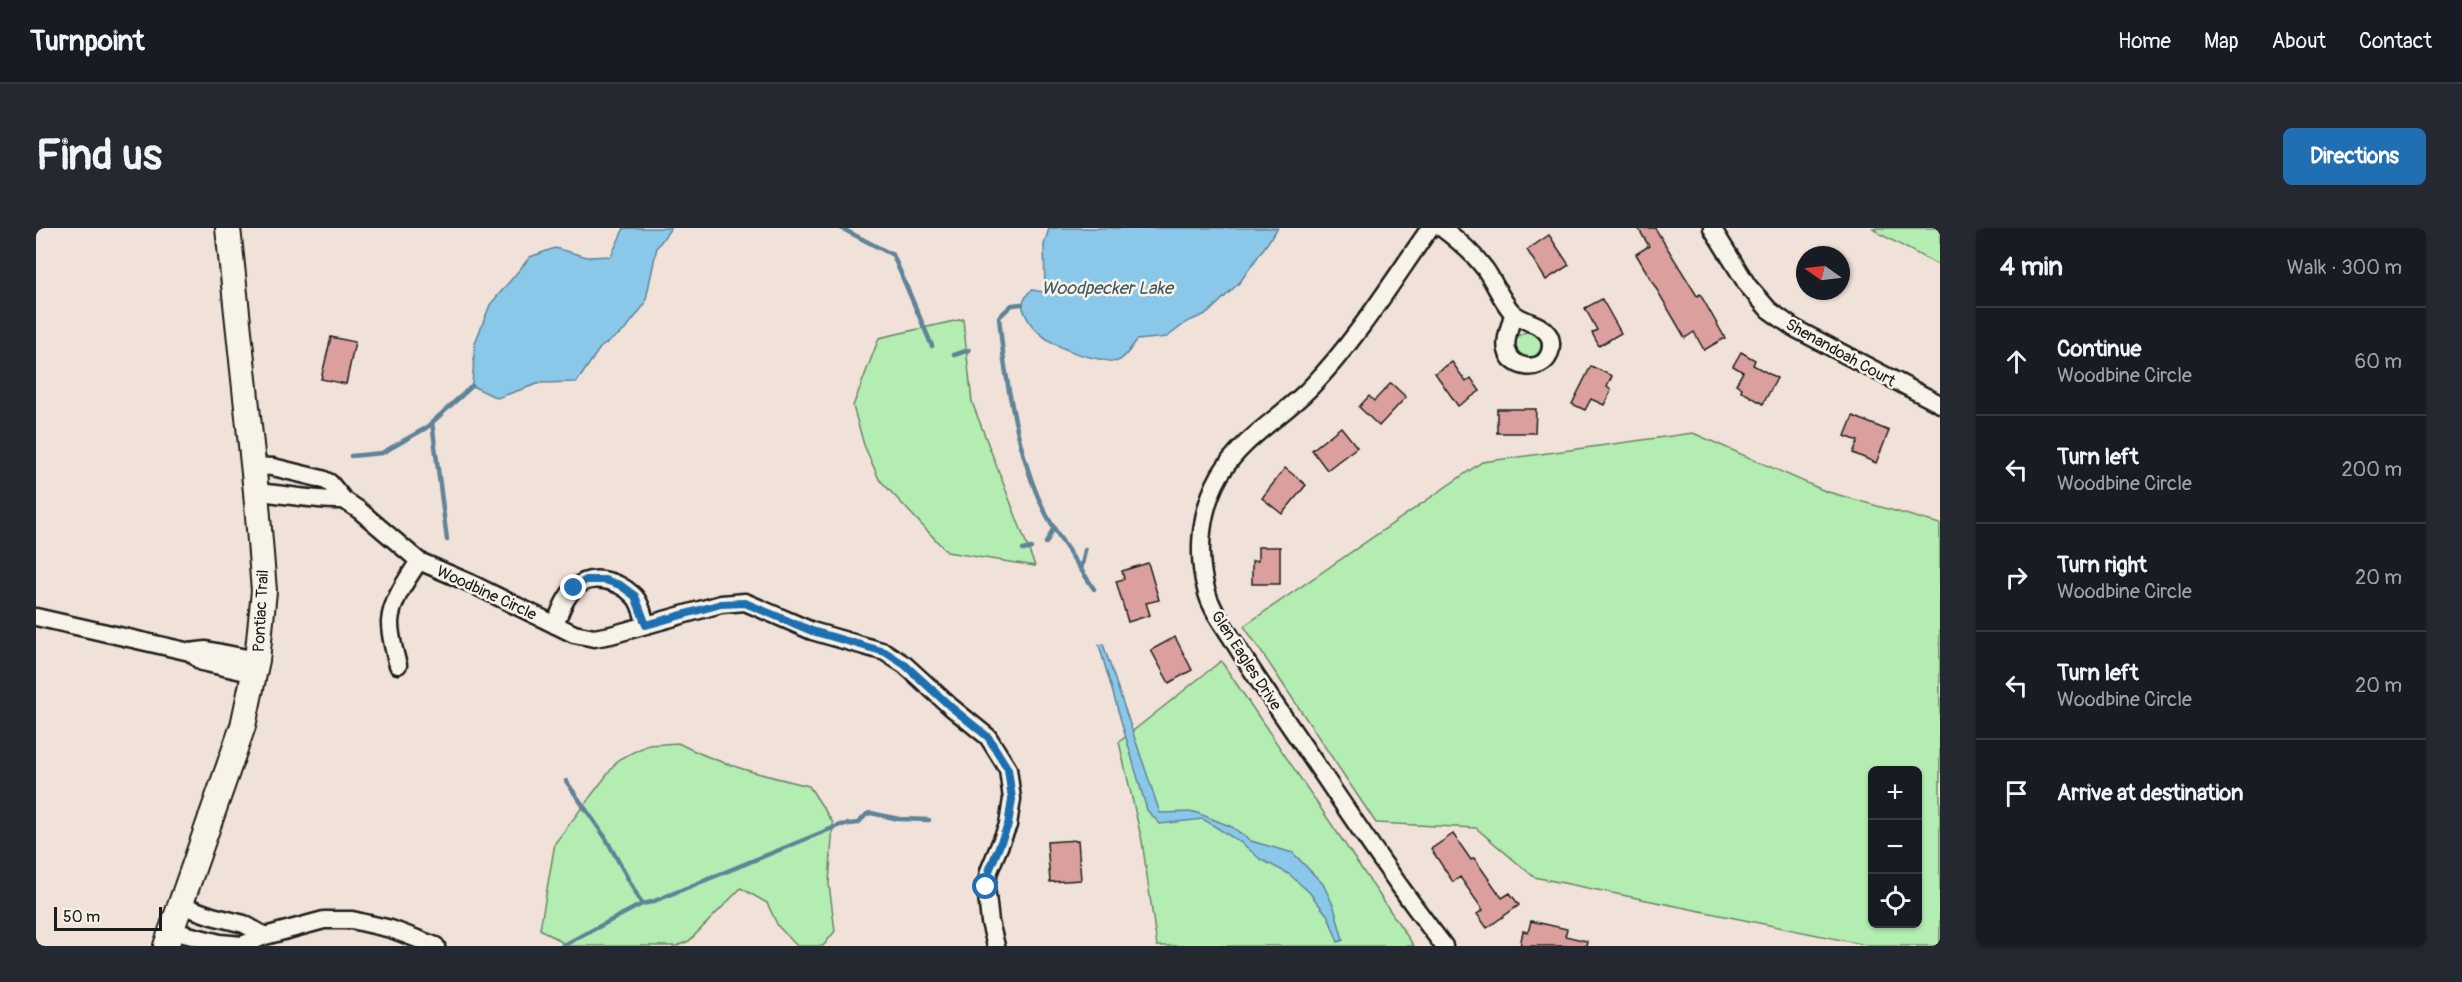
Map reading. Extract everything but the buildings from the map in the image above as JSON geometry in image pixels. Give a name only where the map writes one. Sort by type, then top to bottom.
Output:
[{"type":"main road","name":"Pontiac Trail","points":[[169,938],[243,726],[256,667],[264,591],[256,492],[228,228]]},
{"type":"street","name":"Glen Eagles Drive","points":[[1430,228],[1341,354],[1310,389],[1255,435],[1227,465],[1219,477],[1207,508],[1201,537],[1206,589],[1213,608],[1248,664],[1423,919],[1444,946]]},
{"type":"street","points":[[1442,228],[1461,242],[1484,268],[1513,314]]},
{"type":"street","name":"Shenandoah Court","points":[[1712,228],[1748,286],[1769,310],[1794,328],[1940,404]]},
{"type":"street","name":"Woodbine Circle","points":[[253,466],[273,468],[322,479],[330,483],[344,500],[419,561],[470,583],[574,634],[594,638],[721,604],[745,603],[812,631],[885,652],[905,665],[988,737],[1008,769],[1012,799],[1008,825],[989,871],[986,887],[990,922],[996,946]]},
{"type":"street","points":[[256,492],[292,495],[322,501],[344,500]]},
{"type":"street","name":"Woodbine Circle","points":[[398,665],[391,638],[390,620],[401,589],[419,561]]},
{"type":"street","name":"Woodbine Circle","points":[[555,625],[574,588],[586,580],[605,580],[620,585],[635,596],[646,625]]},
{"type":"street","points":[[36,617],[189,652],[206,650],[256,667]]},
{"type":"street","points":[[181,905],[244,924],[274,938]]},
{"type":"street","points":[[169,938],[242,945],[274,938],[324,920],[352,920],[391,929],[436,946]]},
{"type":"green space","points":[[1873,228],[1940,228],[1940,266],[1880,234]]},
{"type":"green space","points":[[963,319],[972,402],[1035,566],[947,552],[879,479],[864,445],[853,406],[879,338]]},
{"type":"green space","points":[[1528,332],[1537,336],[1541,345],[1537,354],[1528,358],[1519,354],[1515,345],[1519,336]]},
{"type":"green space","points":[[1693,433],[1825,491],[1940,524],[1940,946],[1871,946],[1534,877],[1476,828],[1376,823],[1244,626],[1482,462]]},
{"type":"green space","points":[[1221,661],[1414,946],[1157,946],[1142,841],[1119,742]]},
{"type":"green space","points":[[678,743],[726,763],[809,786],[833,823],[829,884],[835,931],[823,946],[797,946],[778,926],[767,903],[741,888],[689,941],[677,946],[568,946],[540,929],[555,843],[619,759],[648,745]]},
{"type":"water","points":[[624,228],[671,228],[657,247],[645,304],[625,330],[600,348],[577,382],[540,383],[497,398],[472,386],[475,343],[490,305],[530,257],[555,248],[587,257],[611,256]]},
{"type":"water","name":"Woodpecker Lake","points":[[1049,228],[1278,228],[1240,282],[1208,313],[1187,322],[1167,337],[1137,340],[1124,357],[1113,362],[1088,357],[1052,342],[1033,326],[1026,316],[1022,304],[1028,293],[1032,290],[1044,292],[1045,289],[1044,245]]},
{"type":"water","points":[[1103,644],[1160,813],[1195,812],[1232,827],[1251,841],[1293,853],[1323,884],[1334,907],[1343,940],[1338,942],[1328,916],[1309,892],[1289,874],[1260,859],[1243,844],[1203,819],[1160,824],[1147,810],[1099,645]]},
{"type":"waterway","points":[[841,228],[893,255],[932,346]]},
{"type":"waterway","points":[[1022,304],[1012,305],[999,317],[1009,390],[1020,442],[1035,490],[1044,510],[1094,589]]},
{"type":"waterway","points":[[954,355],[969,350]]},
{"type":"waterway","points":[[351,456],[382,453],[426,428],[472,386]]},
{"type":"waterway","points":[[432,422],[447,540]]},
{"type":"waterway","points":[[1046,543],[1054,527]]},
{"type":"waterway","points":[[1023,550],[1031,548]]},
{"type":"waterway","points":[[1081,570],[1085,550]]},
{"type":"waterway","points":[[566,781],[605,837],[642,904]]},
{"type":"waterway","points":[[562,946],[642,904],[652,902],[840,825],[858,823],[867,814],[899,819],[929,820]]},
{"type":"route","points":[[574,588],[586,580],[605,580],[620,585],[635,596],[646,625],[721,604],[745,603],[812,631],[885,652],[905,665],[988,737],[1008,769],[1012,799],[1008,825],[989,871],[986,887]]}]
